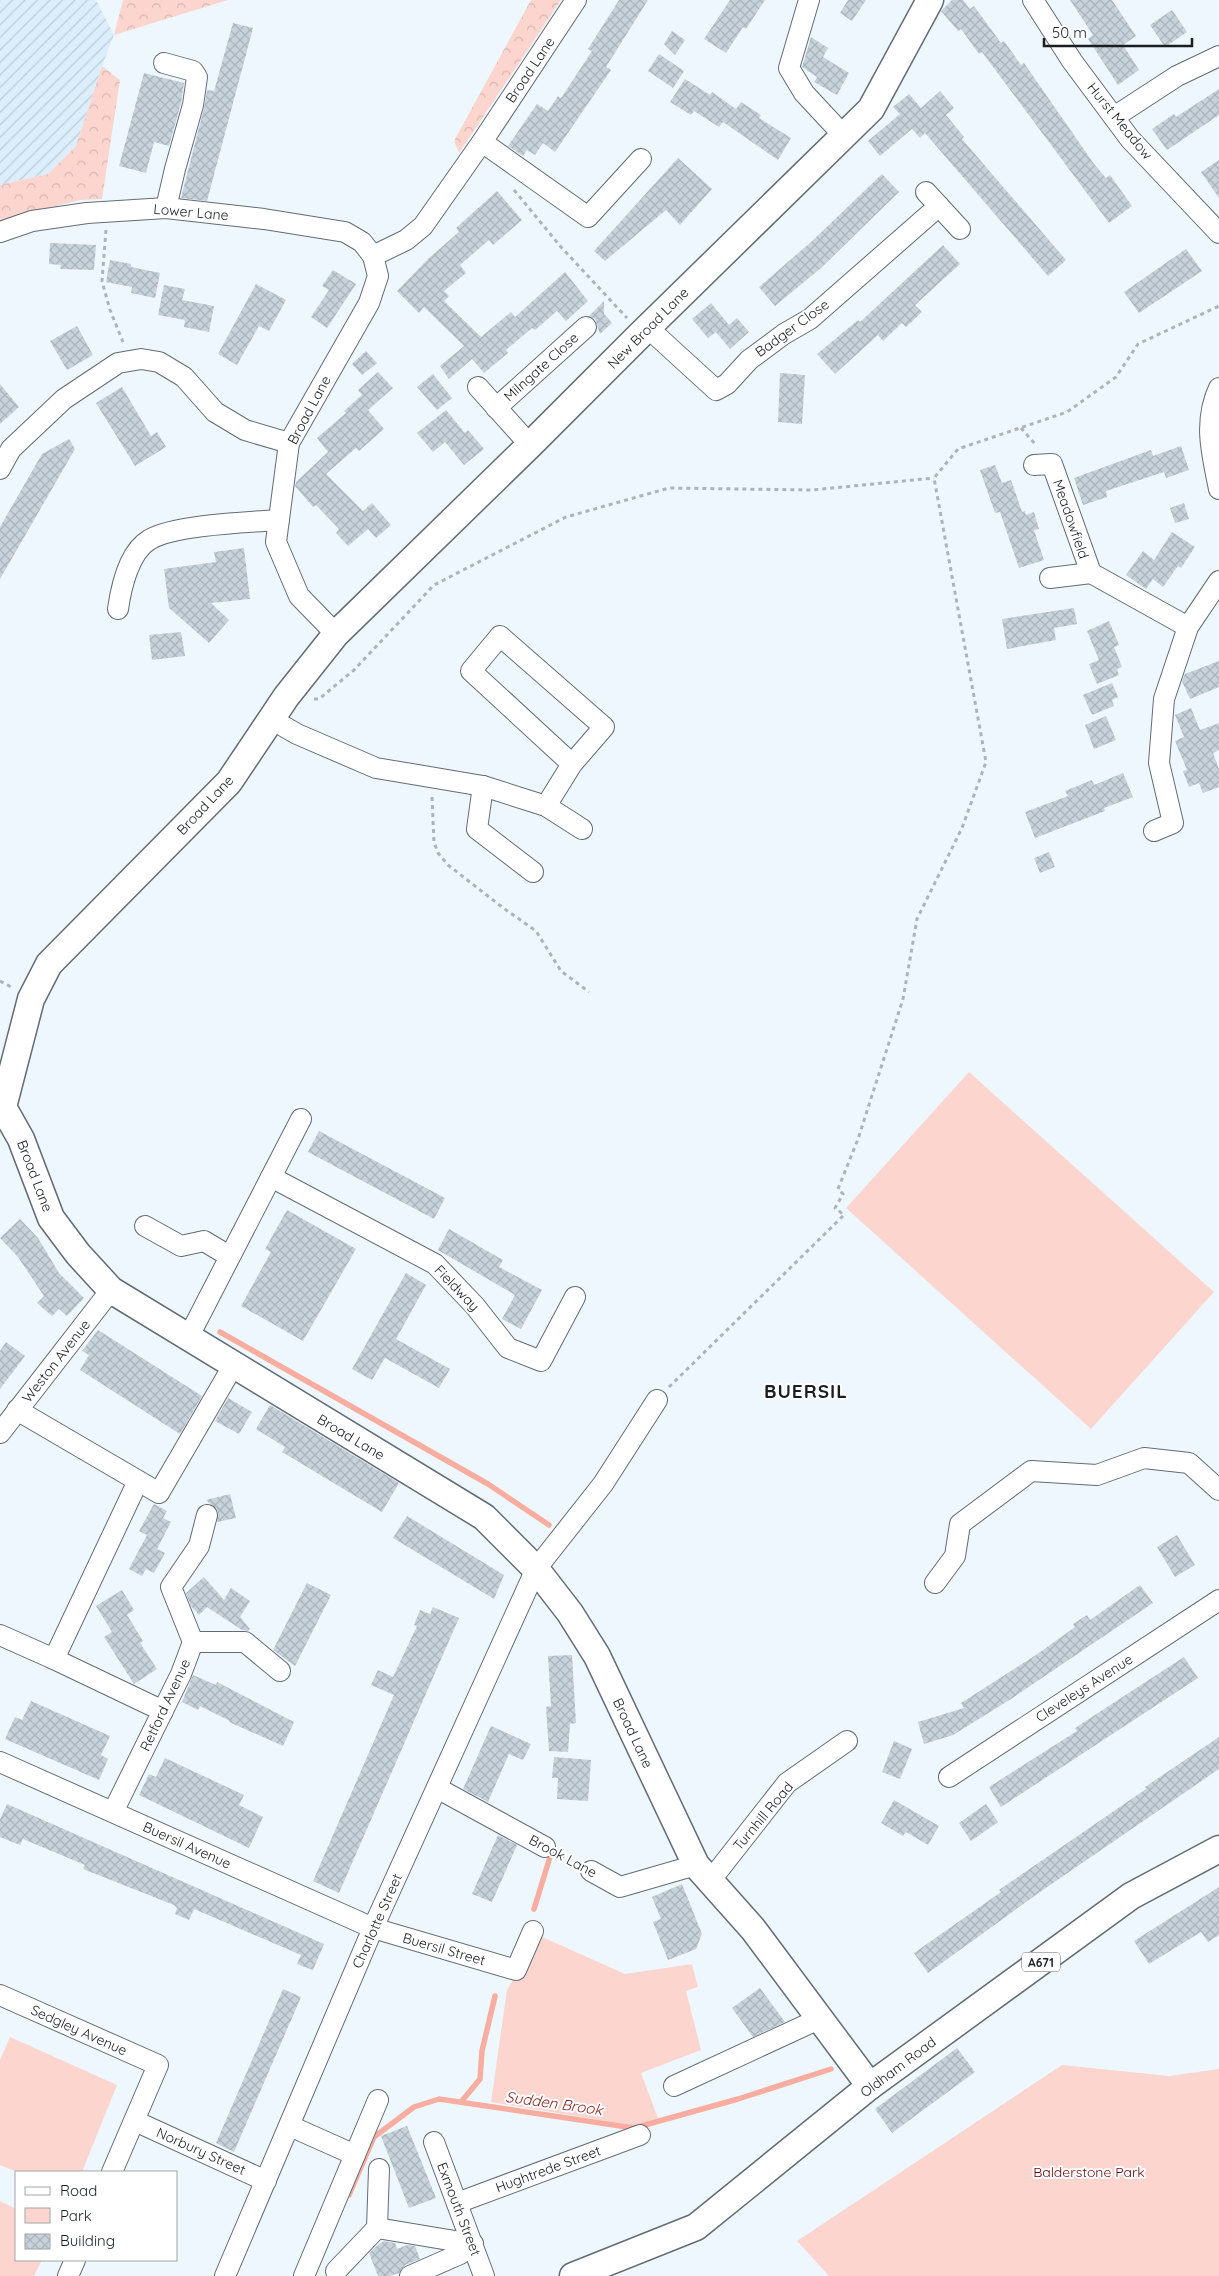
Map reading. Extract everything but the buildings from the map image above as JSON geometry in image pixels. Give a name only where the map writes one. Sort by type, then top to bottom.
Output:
[{"type":"main road","name":"New Broad Lane","points":[[336,634],[530,446],[644,330],[871,109],[930,0]]},
{"type":"main road","name":"Broad Lane","points":[[336,634],[286,697],[230,782],[49,964],[31,999],[2,1107],[21,1139],[51,1218],[78,1254],[111,1290],[484,1517],[536,1569],[570,1613],[597,1656],[703,1873],[753,1929],[870,2086]]},
{"type":"main road","name":"Oldham Road","points":[[573,2276],[696,2227],[870,2086],[1131,1896],[1217,1853]]},
{"type":"street","name":"Broad Lane","points":[[336,634],[299,596],[276,542],[289,443],[369,303],[378,276],[373,256],[406,240],[423,226],[482,142],[576,0]]},
{"type":"street","points":[[809,0],[789,68],[804,93],[844,136]]},
{"type":"street","name":"Hurst Meadow","points":[[1033,0],[1072,61],[1130,139],[1219,233]]},
{"type":"street","points":[[1114,117],[1176,76],[1219,56]]},
{"type":"street","points":[[164,63],[193,71],[197,77],[193,105],[166,208]]},
{"type":"street","points":[[482,142],[588,217],[641,159]]},
{"type":"street","name":"Badger Close","points":[[644,330],[716,390],[727,384],[749,360],[784,334],[810,319],[932,199],[960,229]]},
{"type":"street","name":"Lower Lane","points":[[0,232],[32,221],[107,212],[166,208],[264,219],[345,232],[362,242],[373,256]]},
{"type":"street","name":"Milngate Close","points":[[496,408],[586,327]]},
{"type":"street","points":[[0,469],[11,449],[64,399],[118,363],[142,359],[159,362],[184,378],[215,412],[245,430],[289,443]]},
{"type":"street","name":"Milngate Close","points":[[478,387],[530,446]]},
{"type":"street","points":[[1219,388],[1210,412],[1209,438],[1219,489]]},
{"type":"street","name":"Meadowfield","points":[[1049,462],[1091,573]]},
{"type":"street","points":[[118,609],[123,579],[134,558],[148,540],[174,532],[203,527],[279,520]]},
{"type":"street","name":"Meadowfield","points":[[1050,578],[1091,573],[1188,628]]},
{"type":"street","points":[[1154,831],[1173,823],[1159,763],[1164,699],[1188,628],[1216,593]]},
{"type":"street","points":[[546,806],[572,764],[604,727],[500,636],[471,671],[572,764]]},
{"type":"street","points":[[271,719],[297,734],[376,768],[483,786],[546,806],[582,829]]},
{"type":"street","points":[[483,786],[477,829],[534,872]]},
{"type":"street","points":[[188,1338],[301,1119]]},
{"type":"street","name":"Fieldway","points":[[271,1177],[435,1264],[475,1306],[508,1348],[541,1361],[575,1297]]},
{"type":"street","points":[[145,1226],[181,1246],[204,1241],[229,1256]]},
{"type":"street","name":"Weston Avenue","points":[[0,1433],[111,1290]]},
{"type":"street","points":[[17,1410],[160,1493],[234,1366]]},
{"type":"street","name":"Charlotte Street","points":[[225,2276],[373,1928],[536,1569],[603,1484],[657,1400]]},
{"type":"street","points":[[935,1583],[956,1556],[960,1524],[1031,1471],[1096,1475],[1144,1458],[1189,1463],[1219,1490]]},
{"type":"street","points":[[54,1659],[138,1481]]},
{"type":"street","name":"Retford Avenue","points":[[113,1812],[181,1674],[193,1642],[171,1587],[199,1546],[207,1515]]},
{"type":"street","name":"Cleveleys Avenue","points":[[949,1777],[1219,1600]]},
{"type":"street","points":[[0,1635],[163,1711]]},
{"type":"street","points":[[193,1642],[245,1642],[280,1671]]},
{"type":"street","name":"Turnhill Road","points":[[703,1873],[787,1783],[847,1741]]},
{"type":"street","name":"Buersil Avenue","points":[[0,1762],[373,1928]]},
{"type":"street","name":"Brook Lane","points":[[437,1788],[545,1846]]},
{"type":"street","name":"Brook Lane","points":[[591,1871],[620,1887],[703,1873]]},
{"type":"street","name":"Buersil Street","points":[[373,1928],[516,1970],[533,1931]]},
{"type":"street","name":"Sedgley Avenue","points":[[0,1995],[158,2065],[135,2121]]},
{"type":"street","points":[[674,2086],[821,2018]]},
{"type":"street","points":[[304,2276],[378,2100]]},
{"type":"street","points":[[112,2171],[135,2121]]},
{"type":"street","name":"Norbury Street","points":[[135,2121],[266,2181]]},
{"type":"street","points":[[290,2126],[355,2154]]},
{"type":"street","name":"Hughtrede Street","points":[[457,2203],[640,2135]]},
{"type":"street","name":"Exmouth Street","points":[[434,2142],[484,2276]]},
{"type":"street","points":[[336,2271],[377,2228],[379,2168]]},
{"type":"street","points":[[377,2228],[473,2244]]},
{"type":"street","points":[[410,2276],[460,2254],[473,2244]]},
{"type":"street","points":[[68,2276],[75,2261]]},
{"type":"path","points":[[512,188],[561,247],[644,330]]},
{"type":"path","points":[[107,212],[102,281],[110,310],[133,361]]},
{"type":"path","points":[[286,697],[319,700],[354,670],[434,585],[566,517],[669,488],[812,490],[934,478],[958,449],[1067,412],[1116,377],[1138,344],[1219,306]]},
{"type":"path","points":[[657,1400],[844,1215],[835,1208],[843,1194],[838,1188],[858,1139],[904,999],[917,919],[962,828],[986,762],[934,478]]},
{"type":"path","points":[[429,777],[434,842],[438,853],[448,865],[502,908],[536,931],[561,971],[589,992]]},
{"type":"path","name":"Brook Lane","points":[[545,1846],[591,1871]]},
{"type":"shaded area","points":[[0,0],[96,0],[114,35],[76,146],[48,174],[0,185]]},
{"type":"green space","points":[[123,0],[228,0],[114,35]]},
{"type":"green space","points":[[531,0],[561,0],[459,153],[454,141]]},
{"type":"green space","points":[[102,66],[120,80],[102,199],[80,200],[0,220],[0,185],[48,174],[76,146]]},
{"type":"green space","points":[[969,1072],[1214,1292],[1091,1429],[846,1208]]},
{"type":"green space","points":[[540,1936],[625,1974],[692,1964],[698,1987],[686,1991],[701,2050],[641,2073],[658,2118],[635,2126],[491,2102],[507,1990]]},
{"type":"green space","points":[[10,2037],[117,2085],[82,2171],[15,2171],[0,2165],[0,2060]]},
{"type":"green space","name":"Balderstone Park","points":[[1062,2065],[1169,2076],[1219,2069],[1219,2276],[829,2276],[797,2241]]},
{"type":"green space","points":[[0,2201],[15,2208],[15,2261],[42,2261],[34,2276],[0,2276]]},
{"type":"waterway","points":[[220,1332],[488,1484],[549,1525]]},
{"type":"waterway","points":[[534,1909],[550,1857]]},
{"type":"waterway","points":[[461,2102],[480,2079],[482,2051],[495,1996]]},
{"type":"waterway","name":"Sudden Brook","points":[[349,2195],[374,2137],[414,2107],[439,2099],[634,2128],[738,2099],[831,2069]]},
{"type":"district","name":"BUERSIL","points":[[806,1391]]}]
